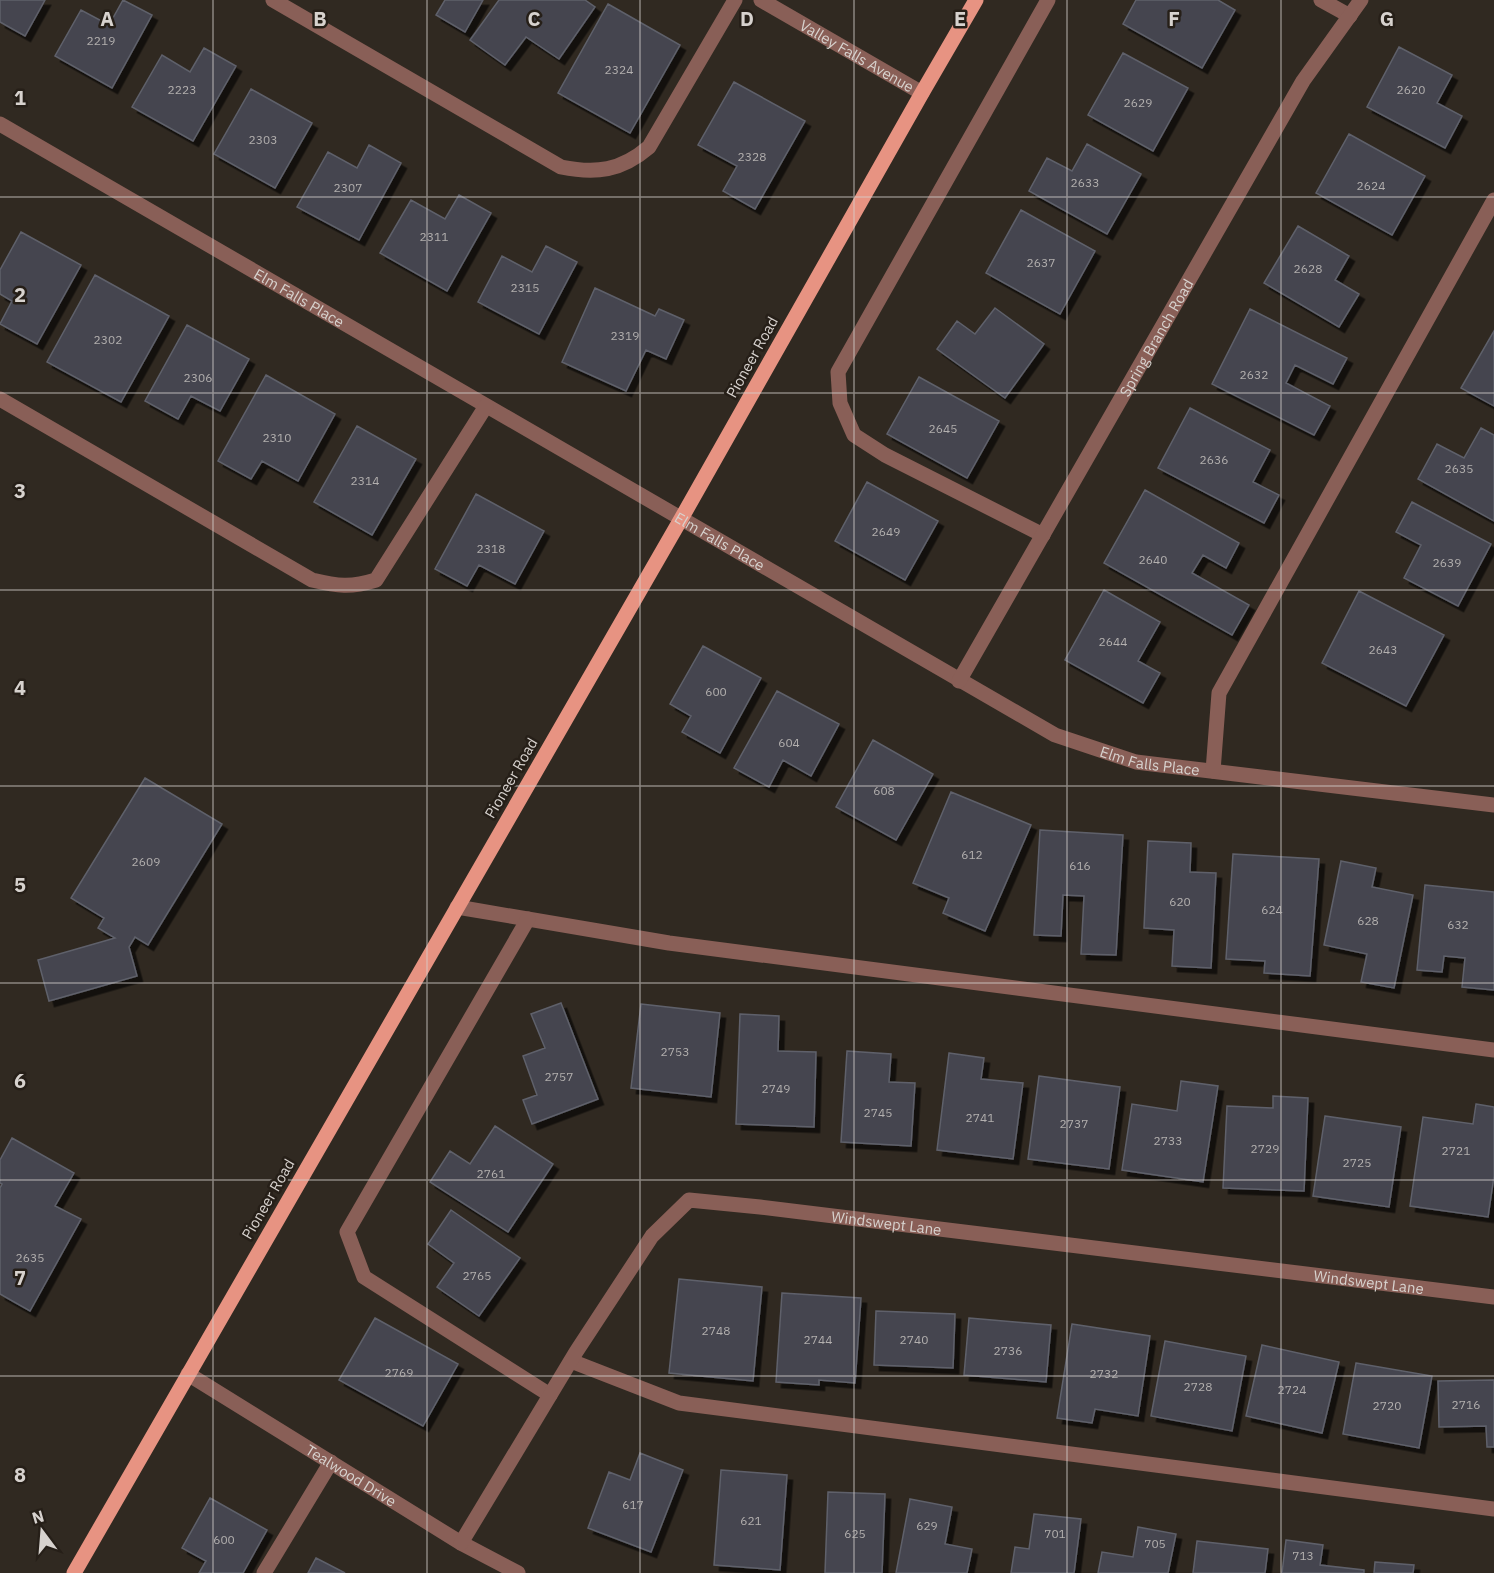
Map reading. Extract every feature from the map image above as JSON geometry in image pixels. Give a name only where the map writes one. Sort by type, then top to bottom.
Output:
[{"type":"main road","name":"Pioneer Road","points":[[74,1573],[681,519],[976,0]]},
{"type":"street","points":[[273,0],[561,167],[582,172],[604,170],[632,161],[649,147],[735,0]]},
{"type":"street","name":"Valley Falls Avenue","points":[[761,0],[922,93]]},
{"type":"street","points":[[1043,535],[885,455],[854,435],[840,403],[838,372],[1048,0]]},
{"type":"street","points":[[1321,0],[1350,16]]},
{"type":"street","name":"Spring Branch Road","points":[[959,681],[1303,81],[1361,0]]},
{"type":"street","name":"Elm Falls Place","points":[[0,124],[1055,735],[1136,762],[1494,805]]},
{"type":"street","points":[[1213,771],[1220,693],[1494,200]]},
{"type":"street","points":[[0,399],[312,580],[336,586],[354,586],[376,580],[486,406]]},
{"type":"street","points":[[457,907],[669,943],[1494,1050]]},
{"type":"street","points":[[528,919],[347,1232],[363,1277],[550,1395]]},
{"type":"street","name":"Windswept Lane","points":[[461,1543],[571,1361],[652,1236],[689,1200],[772,1208],[1494,1297]]},
{"type":"street","points":[[571,1361],[678,1403],[1494,1509]]},
{"type":"street","name":"Tealwood Drive","points":[[188,1374],[461,1543],[518,1573]]},
{"type":"street","points":[[264,1573],[331,1462]]},
{"type":"building","points":[[0,0],[45,0],[25,36],[0,22]]},
{"type":"building","points":[[123,0],[152,15],[112,88],[55,56],[81,10],[109,25]]},
{"type":"building","points":[[445,0],[483,0],[465,32],[436,15]]},
{"type":"building","points":[[499,0],[585,0],[595,7],[559,59],[526,37],[505,65],[470,40]]},
{"type":"building","points":[[1136,0],[1218,0],[1235,10],[1202,68],[1123,24]]},
{"type":"building","points":[[608,4],[680,45],[630,133],[558,93]]},
{"type":"building","points":[[1399,47],[1452,75],[1437,103],[1462,116],[1445,148],[1367,107]]},
{"type":"building","points":[[204,48],[236,66],[193,141],[132,107],[162,55],[190,72]]},
{"type":"building","points":[[1123,53],[1188,88],[1153,151],[1088,115]]},
{"type":"building","points":[[734,82],[805,121],[755,209],[723,191],[737,166],[698,145]]},
{"type":"building","points":[[251,89],[312,123],[275,188],[214,154]]},
{"type":"building","points":[[1349,134],[1425,176],[1392,235],[1316,193]]},
{"type":"building","points":[[1087,144],[1141,174],[1107,234],[1029,191],[1047,158],[1072,171]]},
{"type":"building","points":[[369,145],[401,163],[359,240],[297,207],[328,152],[357,168]]},
{"type":"building","points":[[459,195],[491,213],[447,291],[380,253],[411,200],[445,219]]},
{"type":"building","points":[[1021,210],[1095,251],[1060,314],[986,273]]},
{"type":"building","points":[[1298,226],[1349,256],[1335,280],[1359,294],[1339,327],[1264,283]]},
{"type":"building","points":[[21,232],[81,265],[37,344],[0,324],[12,301],[0,294],[0,270]]},
{"type":"building","points":[[546,246],[577,262],[539,334],[478,302],[502,256],[532,272]]},
{"type":"building","points":[[95,275],[169,316],[121,402],[47,362]]},
{"type":"building","points":[[595,288],[655,316],[659,309],[684,320],[666,359],[646,350],[626,391],[562,362]]},
{"type":"building","points":[[995,308],[1044,344],[1005,398],[937,349],[957,321],[975,334]]},
{"type":"building","points":[[1250,309],[1347,358],[1333,384],[1295,365],[1286,383],[1330,406],[1314,435],[1212,384]]},
{"type":"building","points":[[187,325],[249,359],[220,411],[191,396],[178,419],[145,401]]},
{"type":"building","points":[[1494,331],[1494,406],[1461,388]]},
{"type":"building","points":[[266,375],[335,414],[298,481],[262,461],[251,479],[218,461]]},
{"type":"building","points":[[919,377],[999,421],[967,478],[887,434]]},
{"type":"building","points":[[1190,408],[1270,450],[1253,482],[1279,495],[1264,523],[1158,468]]},
{"type":"building","points":[[357,426],[416,459],[372,535],[314,502]]},
{"type":"building","points":[[1481,428],[1494,435],[1494,521],[1418,479],[1437,444],[1464,458]]},
{"type":"building","points":[[867,482],[938,521],[905,580],[835,541]]},
{"type":"building","points":[[1145,490],[1239,543],[1226,568],[1203,555],[1192,573],[1249,605],[1232,635],[1104,563]]},
{"type":"building","points":[[476,494],[544,531],[515,584],[479,565],[467,586],[435,569]]},
{"type":"building","points":[[1412,502],[1491,544],[1458,606],[1404,578],[1421,545],[1396,532]]},
{"type":"building","points":[[1104,590],[1160,622],[1138,661],[1160,673],[1143,703],[1065,660]]},
{"type":"building","points":[[1359,591],[1444,635],[1406,706],[1322,663]]},
{"type":"building","points":[[703,646],[761,678],[720,753],[682,732],[691,716],[670,704]]},
{"type":"building","points":[[777,691],[839,724],[811,776],[783,760],[769,787],[734,768]]},
{"type":"building","points":[[873,740],[933,774],[896,840],[836,807]]},
{"type":"building","points":[[145,778],[222,824],[148,945],[135,937],[129,947],[137,976],[49,1001],[38,960],[115,938],[98,928],[104,918],[71,898]]},
{"type":"building","points":[[951,792],[1031,825],[985,931],[943,913],[949,898],[913,883]]},
{"type":"building","points":[[1040,830],[1123,835],[1116,955],[1081,954],[1084,896],[1063,895],[1061,936],[1034,935]]},
{"type":"building","points":[[1148,841],[1191,843],[1190,872],[1216,873],[1211,968],[1172,966],[1174,930],[1144,928]]},
{"type":"building","points":[[1233,854],[1319,859],[1310,976],[1264,973],[1265,961],[1226,959]]},
{"type":"building","points":[[1341,861],[1376,868],[1372,887],[1413,895],[1394,988],[1361,982],[1367,954],[1324,945]]},
{"type":"building","points":[[1425,885],[1494,892],[1494,990],[1462,987],[1465,958],[1444,956],[1442,972],[1417,970]]},
{"type":"building","points":[[561,1003],[598,1099],[532,1124],[523,1100],[537,1095],[523,1056],[545,1048],[531,1014]]},
{"type":"building","points":[[641,1004],[720,1013],[711,1097],[631,1088]]},
{"type":"building","points":[[740,1014],[779,1016],[778,1051],[816,1052],[814,1127],[736,1124]]},
{"type":"building","points":[[847,1051],[891,1054],[889,1082],[915,1083],[911,1146],[841,1142]]},
{"type":"building","points":[[949,1053],[984,1058],[981,1079],[1023,1083],[1013,1159],[937,1150]]},
{"type":"building","points":[[1039,1076],[1120,1087],[1109,1169],[1028,1159]]},
{"type":"building","points":[[1181,1081],[1218,1086],[1203,1182],[1122,1170],[1132,1104],[1177,1111]]},
{"type":"building","points":[[1273,1096],[1308,1098],[1304,1191],[1223,1188],[1227,1106],[1273,1108]]},
{"type":"building","points":[[1476,1104],[1494,1107],[1494,1176],[1488,1217],[1410,1206],[1423,1117],[1473,1124]]},
{"type":"building","points":[[1325,1116],[1401,1127],[1389,1207],[1313,1196]]},
{"type":"building","points":[[495,1126],[553,1164],[508,1232],[430,1182],[450,1151],[470,1164]]},
{"type":"building","points":[[12,1138],[74,1173],[55,1206],[81,1219],[30,1311],[0,1294],[0,1188],[2,1184],[0,1183],[0,1160]]},
{"type":"building","points":[[451,1210],[520,1258],[479,1316],[437,1287],[454,1263],[428,1244]]},
{"type":"building","points":[[679,1279],[762,1287],[753,1381],[669,1373]]},
{"type":"building","points":[[782,1293],[861,1298],[855,1383],[819,1380],[819,1385],[776,1382]]},
{"type":"building","points":[[876,1311],[955,1314],[953,1368],[874,1365]]},
{"type":"building","points":[[375,1318],[458,1364],[423,1426],[339,1380]]},
{"type":"building","points":[[969,1318],[1051,1325],[1046,1382],[964,1375]]},
{"type":"building","points":[[1072,1324],[1150,1336],[1138,1416],[1095,1409],[1092,1423],[1057,1418]]},
{"type":"building","points":[[1165,1341],[1246,1356],[1232,1431],[1151,1416]]},
{"type":"building","points":[[1262,1345],[1339,1362],[1322,1433],[1246,1416]]},
{"type":"building","points":[[1356,1363],[1432,1376],[1419,1448],[1343,1434]]},
{"type":"building","points":[[1494,1380],[1494,1447],[1487,1447],[1486,1426],[1439,1427],[1438,1381]]},
{"type":"building","points":[[640,1453],[683,1470],[651,1552],[588,1528],[609,1472],[630,1480]]},
{"type":"building","points":[[721,1470],[787,1475],[780,1570],[714,1565]]},
{"type":"building","points":[[828,1492],[885,1494],[882,1573],[825,1573]]},
{"type":"building","points":[[210,1498],[267,1530],[243,1573],[199,1573],[206,1561],[182,1548]]},
{"type":"building","points":[[910,1499],[952,1507],[945,1544],[972,1549],[967,1573],[896,1573]]},
{"type":"building","points":[[1034,1514],[1081,1519],[1074,1573],[1011,1573],[1015,1547],[1029,1549]]},
{"type":"building","points":[[1138,1527],[1176,1534],[1168,1573],[1098,1573],[1102,1552],[1133,1557]]},
{"type":"building","points":[[1286,1540],[1323,1545],[1320,1565],[1364,1570],[1364,1573],[1282,1573]]},
{"type":"building","points":[[1197,1541],[1268,1549],[1265,1573],[1193,1573]]},
{"type":"building","points":[[316,1558],[345,1573],[308,1573]]},
{"type":"building","points":[[1375,1562],[1414,1565],[1413,1573],[1374,1573]]}]
